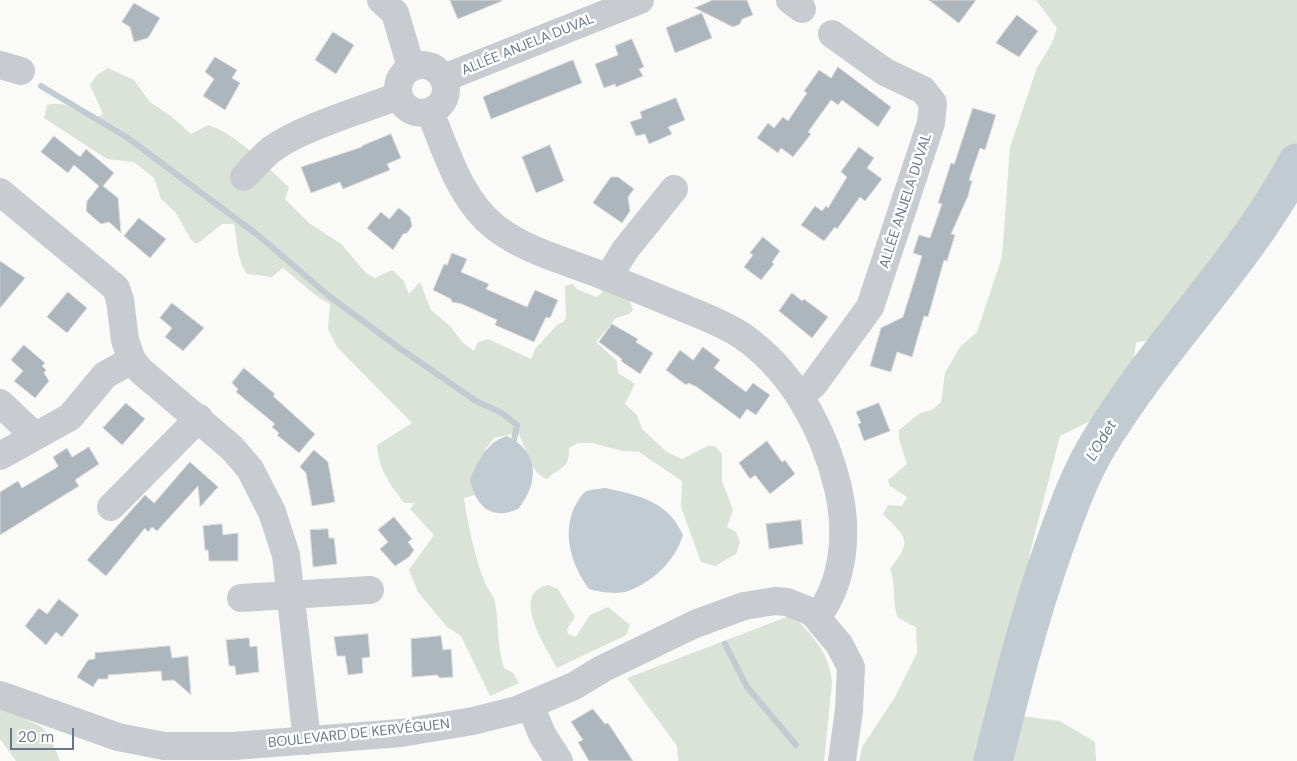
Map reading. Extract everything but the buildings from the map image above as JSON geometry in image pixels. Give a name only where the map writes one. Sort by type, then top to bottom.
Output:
[{"type":"street","points":[[382,0],[396,13],[411,68]]},
{"type":"street","name":"ALLÉE ANJELA DUVAL","points":[[444,78],[640,0]]},
{"type":"street","name":"ALLÉE ANJELA DUVAL","points":[[800,397],[814,384],[870,307],[925,141],[934,108],[929,96],[922,90],[885,72],[832,34]]},
{"type":"street","points":[[426,65],[440,72],[444,78],[446,85],[444,99],[440,105],[430,112],[422,114],[411,110],[398,96],[401,77],[411,68],[426,65]]},
{"type":"street","points":[[244,177],[264,157],[280,145],[310,130],[398,96]]},
{"type":"street","points":[[430,112],[466,195],[483,217],[520,244],[705,316],[740,335],[768,358],[800,397],[816,424],[829,455],[842,511],[843,542],[836,584],[826,606],[817,617]]},
{"type":"street","points":[[608,278],[625,250],[674,189]]},
{"type":"street","points":[[0,192],[116,288],[120,300],[126,340],[132,360],[141,371],[199,418],[232,448],[259,484],[286,555],[306,741]]},
{"type":"street","points":[[0,456],[70,417],[105,375],[132,360]]},
{"type":"street","points":[[0,403],[35,436]]},
{"type":"street","points":[[111,506],[199,418]]},
{"type":"street","points":[[241,598],[370,590]]},
{"type":"street","name":"BOULEVARD DE KERVÉGUEN","points":[[0,695],[164,753],[434,728],[498,716],[530,706],[574,686],[602,669],[695,624],[744,606],[775,601],[803,606],[817,617],[839,644],[851,667],[849,710],[842,761]]},
{"type":"street","points":[[530,706],[542,734],[558,761]]},
{"type":"shaded area","points":[[1036,0],[1297,0],[1297,158],[1262,213],[1160,339],[1136,342],[1133,366],[1096,418],[1060,436],[1031,549],[1017,623],[988,712],[1060,721],[1095,742],[1096,761],[859,761],[862,747],[895,697],[917,653],[916,627],[898,618],[890,569],[902,551],[904,540],[902,534],[883,514],[888,505],[902,506],[907,497],[890,486],[888,480],[907,464],[899,439],[899,430],[920,413],[932,410],[941,402],[945,373],[960,347],[977,332],[1002,257],[1010,147],[1037,68],[1052,43],[1057,28]]},
{"type":"shaded area","points":[[108,68],[134,80],[150,102],[172,117],[191,134],[208,125],[241,143],[289,187],[285,199],[309,223],[341,244],[366,273],[375,278],[392,270],[403,280],[409,294],[420,282],[431,310],[451,327],[462,342],[474,351],[478,342],[488,339],[531,359],[535,349],[566,317],[565,286],[572,284],[578,290],[597,297],[605,289],[626,298],[633,310],[629,314],[616,318],[596,342],[617,361],[618,373],[635,384],[625,404],[637,415],[642,429],[667,452],[682,459],[708,446],[715,446],[722,454],[722,481],[733,510],[727,527],[736,532],[740,542],[736,554],[715,566],[701,562],[681,507],[682,481],[639,452],[622,451],[593,443],[578,443],[569,448],[566,464],[547,479],[541,476],[533,466],[518,433],[494,438],[485,450],[483,472],[475,495],[464,498],[469,529],[477,558],[484,581],[495,602],[500,652],[504,668],[513,673],[519,683],[490,696],[461,636],[447,627],[418,592],[409,570],[434,535],[410,509],[415,503],[404,503],[390,483],[380,461],[377,445],[412,423],[337,347],[328,329],[330,304],[319,298],[283,268],[272,277],[247,274],[239,256],[234,224],[222,224],[197,244],[191,240],[176,213],[161,199],[154,178],[134,162],[107,159],[44,118],[47,105],[53,104],[65,105],[92,119],[103,114],[90,85],[97,75]]},
{"type":"shaded area","points":[[507,436],[526,451],[533,469],[530,489],[518,509],[500,513],[486,509],[481,504],[476,497],[470,480],[488,448]]},
{"type":"shaded area","points":[[605,488],[651,501],[669,514],[683,535],[675,553],[662,569],[646,582],[628,591],[619,593],[589,589],[574,560],[569,539],[571,518],[580,498],[585,492]]},
{"type":"shaded area","points":[[548,585],[558,589],[575,617],[567,629],[568,634],[576,637],[590,615],[608,607],[630,625],[626,635],[557,668],[534,623],[531,610],[531,599],[537,590]]},
{"type":"shaded area","points":[[792,615],[819,645],[831,672],[832,683],[824,761],[678,761],[677,746],[627,678]]},
{"type":"shaded area","points":[[5,709],[42,727],[51,739],[60,761],[16,761],[0,739],[0,710]]},
{"type":"waterway","points":[[41,86],[128,138],[259,236],[329,296],[398,347],[476,401],[502,413],[517,425],[514,440]]},
{"type":"waterway","name":"L'Odet","points":[[993,761],[1036,600],[1064,520],[1085,468],[1122,407],[1147,372],[1252,236],[1297,163]]},
{"type":"waterway","points":[[725,644],[747,687],[796,745]]}]
